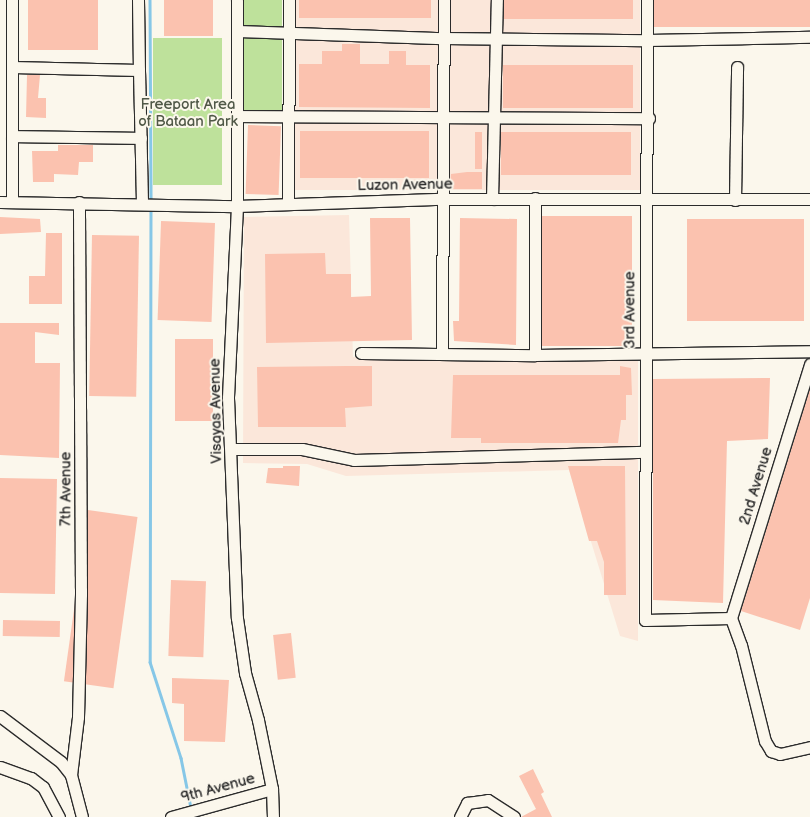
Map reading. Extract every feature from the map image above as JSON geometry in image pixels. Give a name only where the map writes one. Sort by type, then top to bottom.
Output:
[{"type":"street","points":[[6,202],[12,136],[12,0]]},
{"type":"street","points":[[138,0],[141,138],[145,204]]},
{"type":"street","name":"Visayas Avenue","points":[[237,0],[236,206],[228,398],[230,449],[240,646],[272,789],[273,817]]},
{"type":"street","points":[[288,203],[290,117],[289,0]]},
{"type":"street","points":[[442,354],[444,0]]},
{"type":"street","points":[[492,199],[497,118],[497,0]]},
{"type":"street","name":"3rd Avenue","points":[[647,0],[649,118],[646,200],[645,620],[730,618]]},
{"type":"street","points":[[238,31],[443,38],[647,40],[810,37]]},
{"type":"street","points":[[12,67],[139,70]]},
{"type":"street","points":[[735,200],[737,67]]},
{"type":"street","points":[[237,116],[649,118]]},
{"type":"street","points":[[12,136],[141,138]]},
{"type":"street","points":[[535,355],[536,198]]},
{"type":"street","name":"Luzon Avenue","points":[[6,202],[236,206],[442,199],[810,199]]},
{"type":"street","name":"7th Avenue","points":[[71,774],[78,717],[81,594],[79,202]]},
{"type":"street","points":[[361,353],[535,355],[810,352]]},
{"type":"street","name":"2nd Avenue","points":[[730,618],[810,364]]},
{"type":"street","points":[[230,449],[302,449],[354,460],[646,452]]},
{"type":"street","points":[[730,618],[771,751],[780,754],[810,747]]},
{"type":"street","points":[[0,716],[51,752],[71,774],[82,817]]},
{"type":"street","points":[[0,767],[31,778],[43,787],[59,817]]},
{"type":"street","name":"9th Avenue","points":[[171,817],[182,812],[272,789]]},
{"type":"street","points":[[460,817],[467,803],[488,800],[514,817]]},
{"type":"shaded area","points":[[293,0],[640,0],[640,190],[293,190]]},
{"type":"shaded area","points":[[349,215],[353,357],[638,356],[638,641],[620,636],[569,470],[346,476],[307,464],[243,463],[244,217]]},
{"type":"green space","points":[[240,0],[282,0],[282,112],[240,112]]},
{"type":"green space","name":"Freeport Area of Bataan Park","points":[[153,38],[222,38],[222,185],[153,185]]},
{"type":"building","points":[[28,0],[98,0],[98,50],[28,50]]},
{"type":"building","points":[[164,0],[213,0],[213,36],[164,36]]},
{"type":"building","points":[[299,0],[431,0],[431,18],[299,18]]},
{"type":"building","points":[[504,0],[633,0],[633,19],[504,19]]},
{"type":"building","points":[[654,0],[810,0],[810,27],[654,27]]},
{"type":"building","points":[[342,44],[360,44],[360,64],[389,64],[389,51],[406,51],[406,65],[430,65],[430,108],[299,107],[299,64],[322,64],[322,51],[342,51]]},
{"type":"building","points":[[503,65],[633,65],[633,108],[503,108]]},
{"type":"building","points":[[27,75],[40,75],[38,98],[46,98],[46,118],[26,117]]},
{"type":"building","points":[[248,125],[281,126],[279,195],[246,194]]},
{"type":"building","points":[[300,131],[429,131],[429,178],[300,178]]},
{"type":"building","points":[[475,132],[482,132],[482,169],[475,169]]},
{"type":"building","points":[[501,132],[631,132],[631,175],[501,175]]},
{"type":"building","points":[[58,145],[93,145],[93,162],[79,162],[78,175],[54,174],[54,182],[33,182],[32,151],[58,151]]},
{"type":"building","points":[[482,172],[482,189],[450,189],[451,174]]},
{"type":"building","points":[[542,216],[632,216],[632,346],[542,346]]},
{"type":"building","points":[[0,217],[40,219],[41,232],[0,234]]},
{"type":"building","points":[[370,218],[410,218],[412,340],[266,343],[265,254],[325,253],[326,274],[351,274],[351,297],[371,296]]},
{"type":"building","points":[[460,218],[517,219],[516,345],[454,341],[453,321],[459,321]]},
{"type":"building","points":[[687,219],[804,219],[804,321],[687,321]]},
{"type":"building","points":[[161,221],[215,223],[212,322],[158,320]]},
{"type":"building","points":[[46,233],[62,233],[62,304],[29,304],[29,276],[45,276]]},
{"type":"building","points":[[92,235],[139,236],[136,397],[89,396]]},
{"type":"building","points":[[0,323],[59,323],[59,335],[35,332],[35,363],[60,363],[59,458],[0,455]]},
{"type":"building","points":[[175,339],[213,339],[213,421],[175,421]]},
{"type":"building","points":[[372,366],[372,406],[345,408],[346,427],[258,427],[257,367]]},
{"type":"building","points":[[620,366],[631,368],[632,395],[626,395],[626,420],[621,420],[618,443],[481,443],[481,438],[451,438],[453,375],[620,375]]},
{"type":"building","points":[[770,378],[768,439],[727,441],[723,603],[653,600],[653,379]]},
{"type":"building","points":[[810,389],[810,598],[800,630],[741,611]]},
{"type":"building","points":[[283,466],[300,466],[299,486],[266,483],[268,468],[283,468]]},
{"type":"building","points":[[568,466],[625,466],[626,595],[604,595],[604,562],[597,541],[589,541]]},
{"type":"building","points":[[0,478],[57,479],[55,594],[0,593]]},
{"type":"building","points":[[88,510],[138,517],[113,688],[64,681]]},
{"type":"building","points":[[171,580],[206,581],[203,657],[168,656]]},
{"type":"building","points":[[3,620],[60,621],[60,637],[3,636]]},
{"type":"building","points":[[291,633],[296,678],[278,680],[273,635]]},
{"type":"building","points":[[172,678],[229,680],[225,742],[184,741],[184,704],[172,703]]},
{"type":"building","points":[[533,769],[544,792],[541,794],[552,817],[521,817],[536,809],[519,776]]},
{"type":"waterway","points":[[150,0],[151,202]]},
{"type":"waterway","points":[[151,207],[150,662],[181,758],[191,808]]}]
